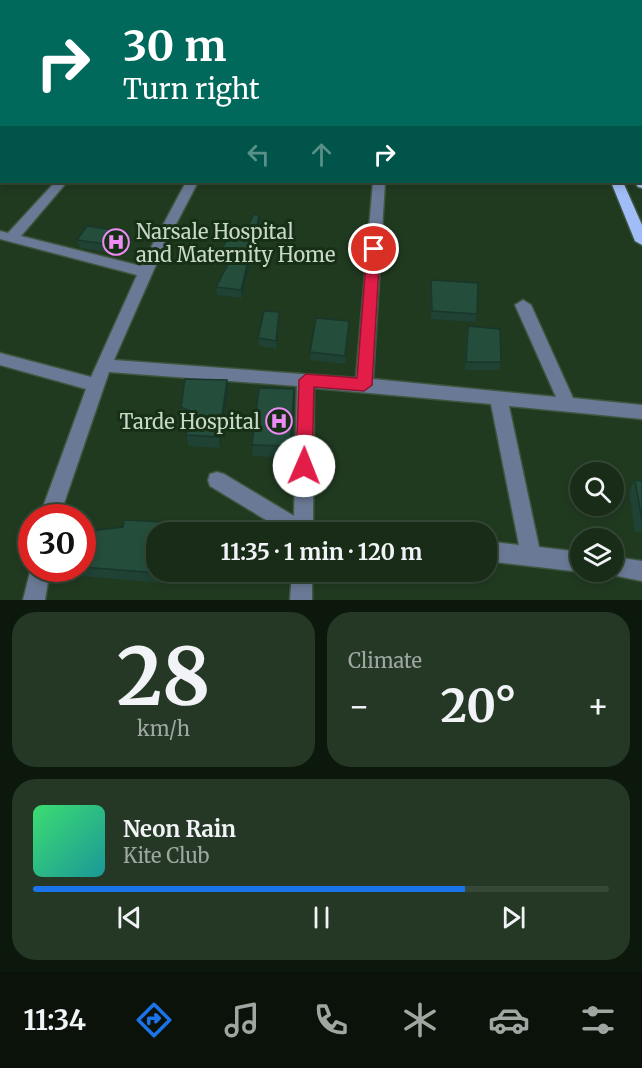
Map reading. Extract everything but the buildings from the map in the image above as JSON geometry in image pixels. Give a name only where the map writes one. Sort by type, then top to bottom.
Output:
[{"type":"main road","points":[[617,183],[642,241]]},
{"type":"street","points":[[5,237],[60,183]]},
{"type":"street","points":[[54,504],[103,365],[145,272],[191,183]]},
{"type":"street","points":[[364,385],[379,183]]},
{"type":"street","points":[[5,237],[145,272]]},
{"type":"street","points":[[523,305],[567,403]]},
{"type":"street","points":[[0,359],[96,385]]},
{"type":"street","points":[[103,365],[364,385],[499,400],[567,403],[642,412]]},
{"type":"street","points":[[306,380],[309,522]]},
{"type":"street","points":[[499,400],[531,556]]},
{"type":"street","points":[[217,480],[291,522]]},
{"type":"street","points":[[497,552],[570,561]]},
{"type":"street","points":[[624,568],[642,571]]},
{"type":"street","points":[[34,600],[37,582]]},
{"type":"street","points":[[301,600],[302,582]]},
{"type":"place","name":"Narsale Hospital and Maternity Home","points":[[116,242]]},
{"type":"place","name":"Tarde Hospital","points":[[279,421]]},
{"type":"route","points":[[304,466],[306,380],[364,385],[374,249]]}]
